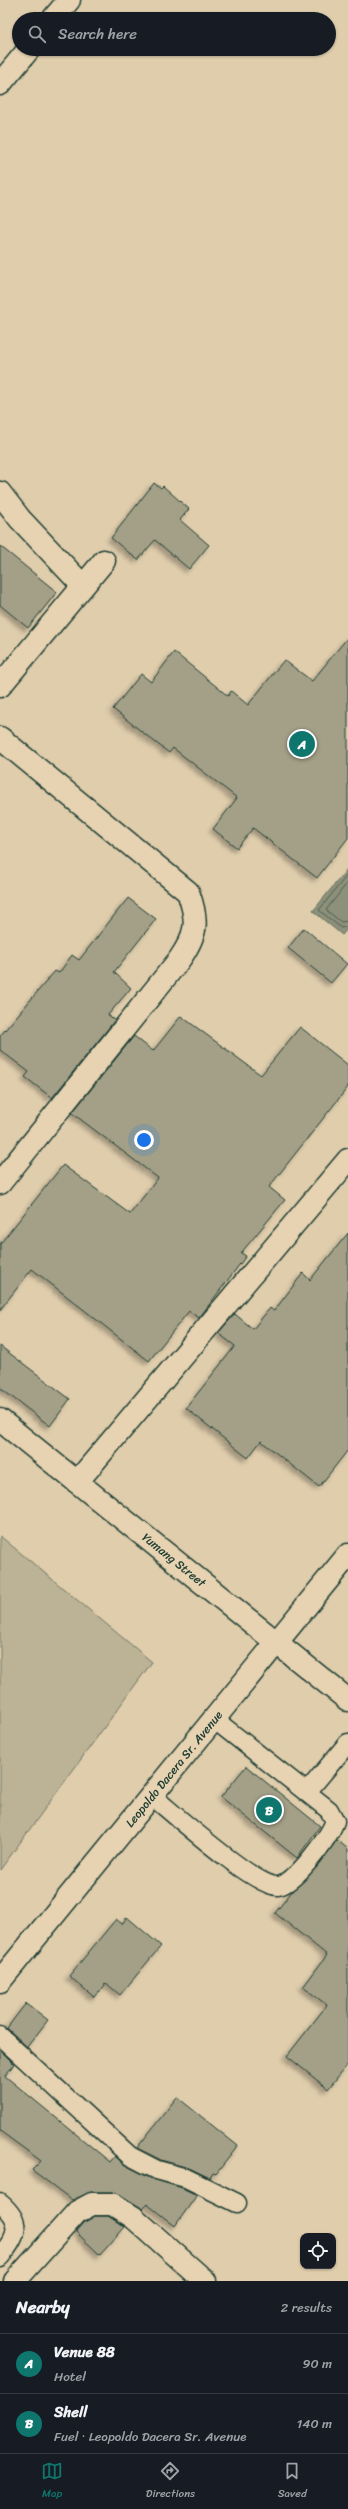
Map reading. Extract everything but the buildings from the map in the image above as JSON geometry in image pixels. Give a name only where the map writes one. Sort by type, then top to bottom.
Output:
[{"type":"street","points":[[59,12],[69,0]]},
{"type":"street","points":[[0,84],[23,56]]},
{"type":"street","points":[[0,493],[20,519],[83,586]]},
{"type":"street","points":[[0,686],[104,561]]},
{"type":"street","points":[[0,738],[188,892],[196,914],[192,941],[179,960],[0,1183]]},
{"type":"street","points":[[77,1482],[348,1160]]},
{"type":"street","name":"Yumang Street","points":[[0,1420],[348,1700]]},
{"type":"street","name":"Leopoldo Dacera Sr. Avenue","points":[[0,1982],[348,1555]]},
{"type":"street","points":[[15,2281],[77,2212],[92,2204],[112,2204],[134,2218],[205,2281]]},
{"type":"lane","points":[[152,1796],[254,1878],[277,1887],[287,1884],[325,1840],[335,1821],[329,1810],[215,1720]]},
{"type":"lane","points":[[307,1792],[348,1743]]},
{"type":"lane","points":[[0,2036],[130,2156],[157,2170],[186,2178],[237,2203]]},
{"type":"lane","points":[[0,2203],[8,2209],[16,2224],[14,2240],[0,2257]]},
{"type":"shaded area","points":[[0,1536],[152,1662],[0,1870]]},
{"type":"water","points":[[348,868],[348,928],[342,935],[313,911]]},
{"type":"place","name":"Venue 88","points":[[302,744]]},
{"type":"place","name":"Shell","points":[[269,1810]]}]
